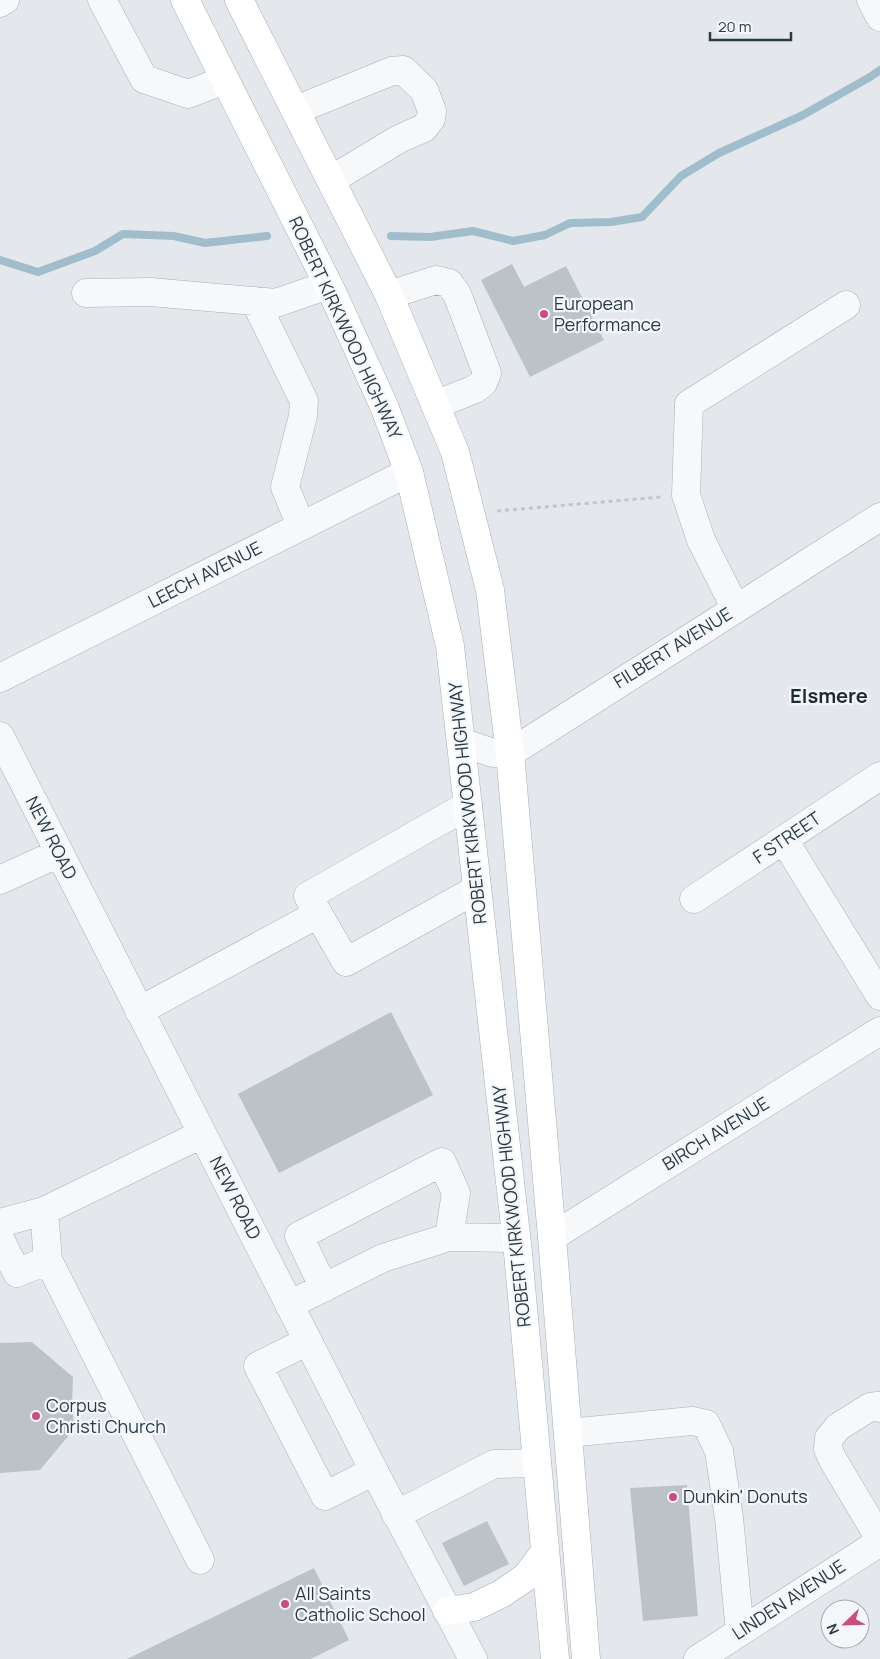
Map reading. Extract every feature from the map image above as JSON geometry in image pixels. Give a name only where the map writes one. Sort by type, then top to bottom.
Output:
[{"type":"main road","name":"ROBERT KIRKWOOD HIGHWAY","points":[[185,0],[328,285],[384,406],[409,472],[450,646],[516,1238],[555,1659]]},
{"type":"main road","name":"ROBERT KIRKWOOD HIGHWAY","points":[[239,0],[389,295],[455,452],[490,590],[510,753],[586,1659]]},
{"type":"main road","points":[[447,1611],[474,1607],[501,1594],[526,1577],[545,1552]]},
{"type":"street","points":[[0,2],[5,0]]},
{"type":"street","points":[[102,0],[144,79],[188,94],[225,80]]},
{"type":"street","points":[[872,0],[880,17]]},
{"type":"street","points":[[296,110],[392,71],[403,70],[424,90],[432,112],[431,119],[424,128],[399,139],[331,180]]},
{"type":"street","points":[[389,295],[436,280],[450,283],[457,294],[487,373],[483,383],[475,389],[435,406]]},
{"type":"street","points":[[86,293],[150,292],[276,303],[328,285]]},
{"type":"street","points":[[254,301],[304,401],[304,416],[285,487],[301,526]]},
{"type":"street","points":[[736,609],[701,540],[686,495],[690,404],[846,305]]},
{"type":"street","name":"LEECH AVENUE","points":[[0,678],[409,472]]},
{"type":"street","name":"FILBERT AVENUE","points":[[510,753],[880,517]]},
{"type":"street","name":"NEW ROAD","points":[[0,736],[377,1478],[473,1659]]},
{"type":"street","points":[[461,742],[493,753],[510,753]]},
{"type":"street","name":"F STREET","points":[[694,899],[880,776]]},
{"type":"street","points":[[468,805],[308,896],[346,962],[477,889]]},
{"type":"street","points":[[784,840],[880,996]]},
{"type":"street","points":[[0,880],[59,853]]},
{"type":"street","points":[[139,1011],[318,914]]},
{"type":"street","name":"BIRCH AVENUE","points":[[552,1237],[880,1031]]},
{"type":"street","points":[[0,1223],[44,1211],[202,1134]]},
{"type":"street","points":[[324,1288],[299,1236],[442,1162],[456,1193],[448,1237]]},
{"type":"street","points":[[44,1211],[48,1260],[200,1560]]},
{"type":"street","points":[[289,1305],[383,1258],[448,1237],[516,1238]]},
{"type":"street","points":[[0,1239],[17,1272],[48,1260]]},
{"type":"street","points":[[308,1341],[258,1366],[288,1428],[324,1496],[377,1478]]},
{"type":"street","points":[[880,1408],[878,1406],[870,1407],[838,1427],[829,1438],[828,1449],[880,1540]]},
{"type":"street","points":[[568,1433],[692,1421],[706,1424],[720,1451],[729,1518],[740,1632]]},
{"type":"street","points":[[396,1515],[494,1464],[537,1463]]},
{"type":"street","name":"LINDEN AVENUE","points":[[703,1658],[880,1540]]},
{"type":"path","points":[[470,513],[686,495]]},
{"type":"building","name":"European Performance","points":[[512,264],[524,287],[566,266],[604,340],[530,377],[481,280]]},
{"type":"building","points":[[391,1012],[433,1095],[279,1173],[238,1094]]},
{"type":"building","name":"Corpus Christi Church","points":[[32,1342],[73,1377],[74,1429],[40,1470],[0,1473],[0,1343]]},
{"type":"building","points":[[687,1485],[698,1616],[643,1621],[630,1488]]},
{"type":"building","points":[[487,1521],[509,1564],[464,1586],[442,1543]]},
{"type":"building","name":"All Saints Catholic School","points":[[314,1568],[349,1640],[311,1659],[127,1659]]},
{"type":"waterway","points":[[391,236],[430,237],[473,231],[513,241],[545,235],[570,223],[611,222],[642,217],[681,176],[719,153],[803,115],[880,70]]},
{"type":"waterway","points":[[0,260],[38,272],[95,251],[123,234],[174,236],[205,243],[267,236]]},
{"type":"place","name":"European Performance","points":[[544,314]]},
{"type":"place","name":"Corpus Christi Church","points":[[36,1416]]},
{"type":"place","name":"Dunkin' Donuts","points":[[673,1497]]},
{"type":"place","name":"All Saints Catholic School","points":[[285,1604]]},
{"type":"district","name":"Elsmere","points":[[829,696]]}]
